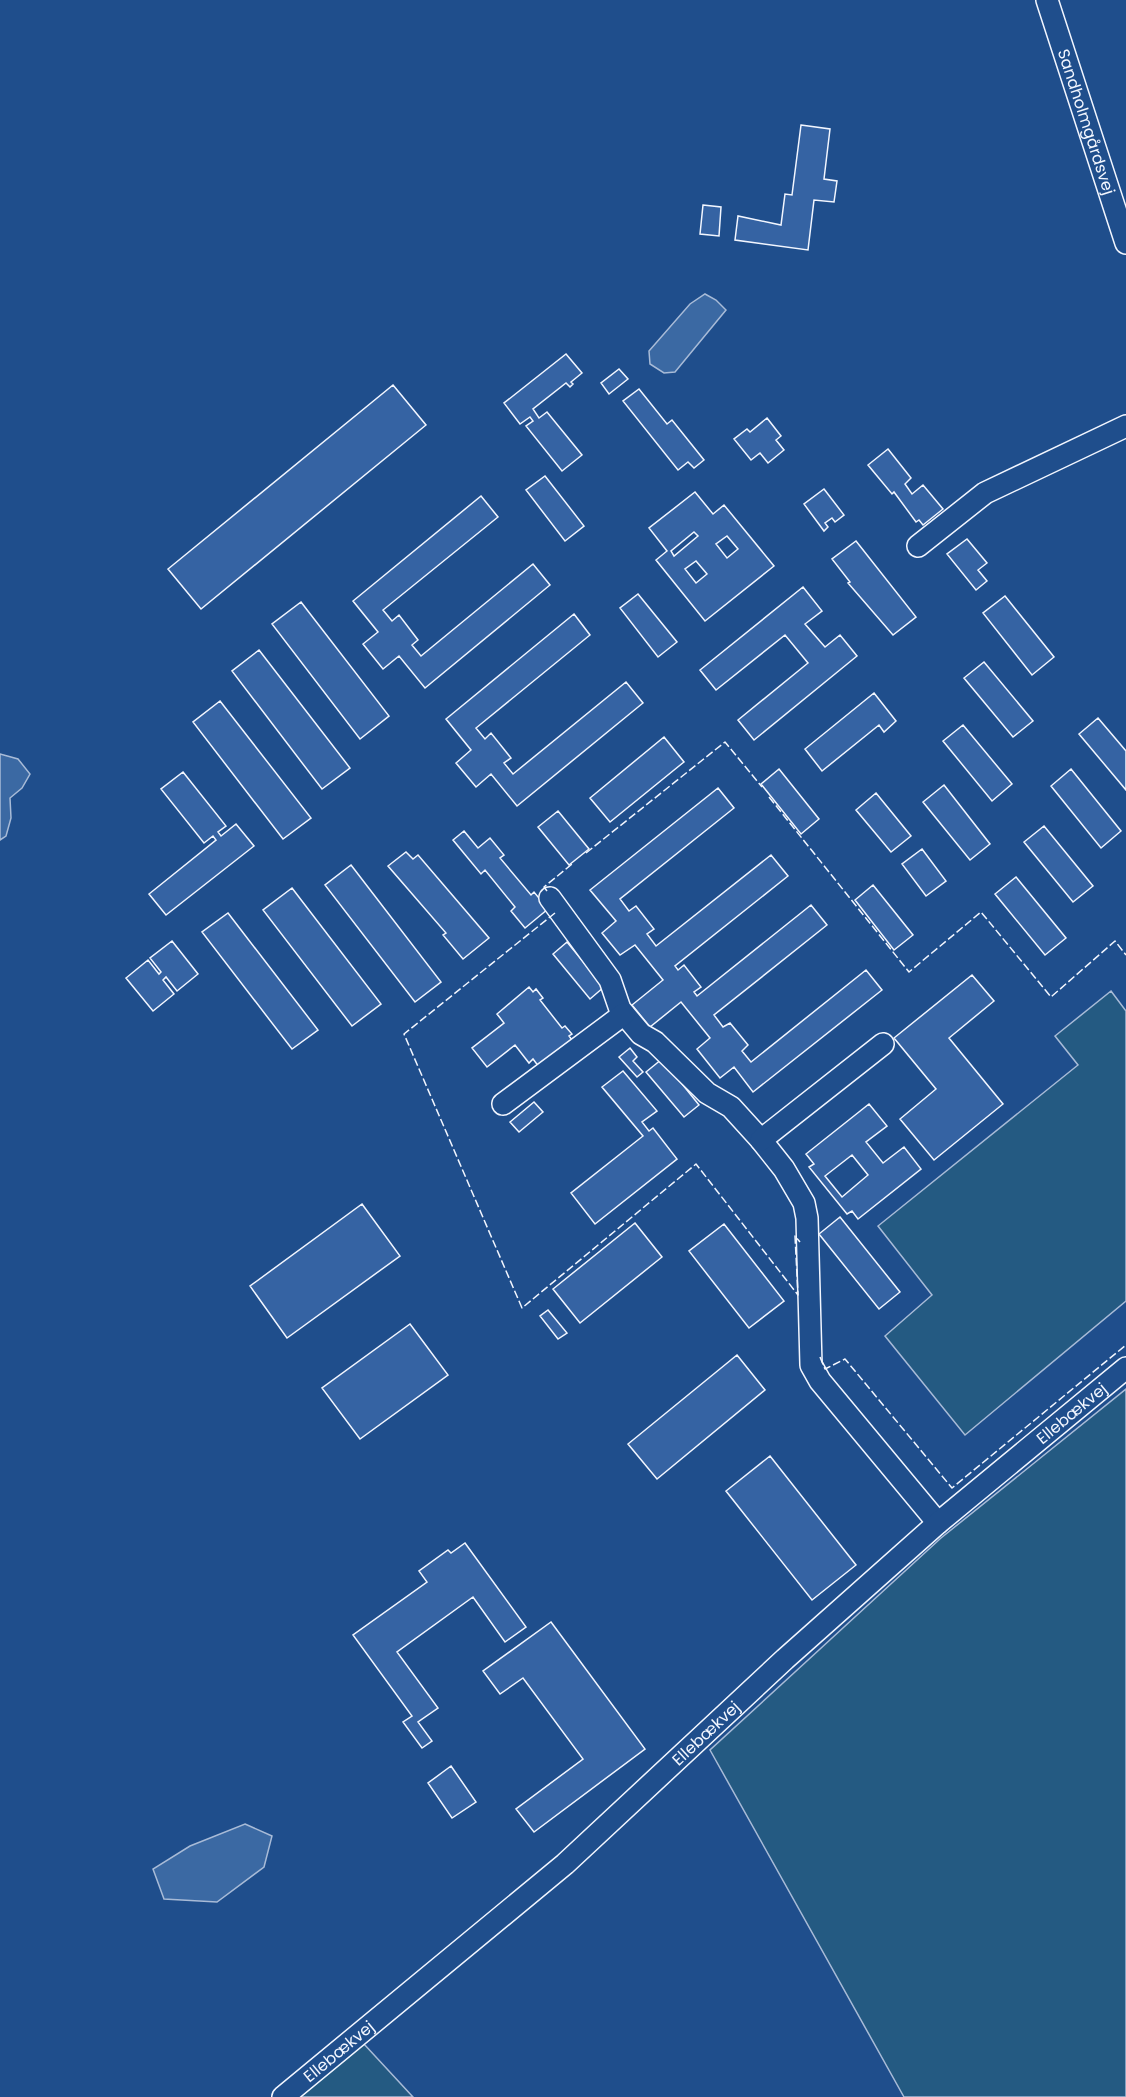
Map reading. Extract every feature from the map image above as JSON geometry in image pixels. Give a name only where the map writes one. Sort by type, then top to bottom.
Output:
[{"type":"street","name":"Sandholmgårdsvej","points":[[1047,0],[1126,243]]},
{"type":"street","points":[[918,546],[986,493],[1126,426]]},
{"type":"street","points":[[550,898],[610,980],[624,1014],[641,1034],[655,1042],[707,1093],[731,1107],[784,1169],[804,1203],[807,1218],[811,1365],[820,1381],[938,1523]]},
{"type":"street","points":[[503,1104],[624,1014]]},
{"type":"street","points":[[761,1140],[883,1044]]},
{"type":"street","name":"Ellebækvej","points":[[284,2097],[565,1864],[785,1659],[938,1523],[1126,1368]]},
{"type":"shaded area","points":[[705,294],[716,300],[726,310],[675,372],[664,373],[650,364],[649,351],[690,304]]},
{"type":"shaded area","points":[[0,754],[18,759],[30,774],[22,788],[10,798],[11,818],[6,836],[0,840]]},
{"type":"shaded area","points":[[1111,991],[1126,1011],[1126,1301],[965,1435],[885,1336],[932,1295],[878,1226],[1078,1065],[1055,1036]]},
{"type":"shaded area","points":[[1126,1389],[1126,2097],[904,2097],[710,1750],[941,1538]]},
{"type":"shaded area","points":[[245,1824],[272,1836],[264,1867],[217,1902],[164,1899],[153,1869],[190,1846]]},
{"type":"shaded area","points":[[363,2043],[413,2097],[296,2097]]},
{"type":"building","points":[[801,125],[830,129],[824,179],[837,181],[834,202],[814,200],[808,250],[735,240],[738,216],[781,225],[785,194],[792,195]]},
{"type":"building","points":[[703,205],[721,207],[719,236],[700,234]]},
{"type":"building","points":[[566,354],[582,373],[571,382],[573,384],[570,387],[566,383],[533,409],[539,418],[547,412],[582,455],[562,471],[526,426],[533,421],[530,417],[520,424],[504,403]]},
{"type":"building","points":[[619,369],[628,379],[609,394],[601,383]]},
{"type":"building","points":[[393,385],[426,425],[201,609],[168,569]]},
{"type":"building","points":[[639,389],[667,424],[672,420],[704,460],[694,468],[688,462],[678,470],[623,401]]},
{"type":"building","points":[[767,418],[781,436],[776,440],[784,450],[768,463],[760,453],[751,460],[734,439],[747,429],[750,432]]},
{"type":"building","points":[[888,449],[911,478],[905,484],[912,494],[923,485],[943,509],[923,525],[919,520],[916,522],[894,492],[892,494],[868,465]]},
{"type":"building","points":[[545,476],[584,526],[565,541],[526,490]]},
{"type":"building","points":[[824,489],[844,515],[835,522],[832,518],[825,523],[828,527],[824,531],[804,504]]},
{"type":"building","points":[[695,492],[713,514],[724,505],[774,566],[705,621],[656,560],[667,551],[649,528]],"holes":[[[694,532],[698,536],[674,556],[671,551]],[[727,536],[738,549],[727,558],[716,544]],[[696,561],[707,574],[696,583],[685,569]]]},
{"type":"building","points":[[481,496],[498,517],[383,610],[392,621],[399,615],[418,640],[412,645],[421,656],[533,564],[550,585],[425,688],[399,656],[383,669],[363,644],[378,632],[353,601]]},
{"type":"building","points":[[967,539],[987,563],[978,570],[987,581],[976,590],[947,554]]},
{"type":"building","points":[[856,541],[916,617],[893,635],[848,583],[850,582],[832,559]]},
{"type":"building","points":[[803,587],[822,611],[805,624],[825,647],[840,635],[857,656],[754,740],[738,720],[808,663],[785,635],[716,690],[700,670]]},
{"type":"building","points":[[638,594],[677,642],[658,657],[620,608]]},
{"type":"building","points":[[1005,596],[1054,657],[1032,675],[983,613]]},
{"type":"building","points":[[301,602],[389,716],[360,739],[272,624]]},
{"type":"building","points":[[574,614],[590,635],[476,728],[485,739],[491,733],[511,758],[504,763],[513,774],[626,682],[643,703],[517,806],[491,774],[476,787],[456,763],[471,750],[446,719]]},
{"type":"building","points":[[259,650],[350,768],[322,789],[232,671]]},
{"type":"building","points":[[984,662],[1033,721],[1013,737],[964,678]]},
{"type":"building","points":[[874,693],[896,721],[884,732],[879,725],[822,771],[805,749]]},
{"type":"building","points":[[220,701],[311,818],[283,839],[193,722]]},
{"type":"building","points":[[1098,718],[1126,751],[1126,790],[1079,734]]},
{"type":"building","points":[[963,725],[1012,784],[992,801],[943,741]]},
{"type":"building","points":[[664,737],[684,762],[610,822],[590,798]]},
{"type":"building","points":[[779,769],[819,819],[801,834],[761,784]]},
{"type":"building","points":[[1071,769],[1121,831],[1101,848],[1051,786]]},
{"type":"building","points":[[183,772],[226,826],[218,832],[221,836],[236,824],[254,846],[166,915],[149,894],[216,840],[213,836],[204,843],[161,789]]},
{"type":"building","points":[[944,785],[990,844],[970,860],[923,802]]},
{"type":"building","points":[[718,788],[734,808],[620,899],[629,911],[636,906],[654,929],[647,934],[656,946],[771,855],[788,876],[675,966],[678,970],[684,965],[701,987],[694,992],[697,996],[811,905],[827,925],[714,1015],[723,1027],[730,1023],[748,1045],[742,1051],[751,1062],[866,970],[882,990],[753,1092],[734,1067],[720,1078],[697,1049],[710,1038],[681,1002],[650,1027],[632,1005],[663,980],[635,945],[620,955],[602,933],[616,921],[590,890]]},
{"type":"building","points":[[876,793],[911,836],[891,852],[856,810]]},
{"type":"building","points":[[558,811],[589,849],[569,865],[538,827]]},
{"type":"building","points":[[1044,826],[1093,886],[1073,902],[1024,842]]},
{"type":"building","points":[[464,831],[478,848],[490,838],[504,855],[500,858],[531,895],[534,892],[548,909],[525,928],[511,911],[515,907],[485,870],[481,874],[453,840]]},
{"type":"building","points":[[922,849],[946,881],[926,896],[902,864]]},
{"type":"building","points":[[406,852],[413,859],[418,855],[489,938],[463,959],[443,935],[446,933],[388,866]]},
{"type":"building","points":[[351,865],[441,982],[415,1002],[325,885]]},
{"type":"building","points":[[1016,877],[1066,938],[1045,955],[995,894]]},
{"type":"building","points":[[873,885],[913,935],[894,950],[855,900]]},
{"type":"building","points":[[292,888],[381,1004],[352,1026],[263,910]]},
{"type":"building","points":[[228,913],[318,1030],[292,1049],[202,932]]},
{"type":"building","points":[[172,941],[198,974],[177,991],[166,977],[163,980],[174,994],[153,1011],[126,978],[148,960],[159,974],[161,972],[150,958]]},
{"type":"building","points":[[567,942],[604,987],[590,999],[553,954]]},
{"type":"building","points":[[972,975],[994,1001],[949,1038],[1003,1104],[934,1160],[900,1119],[936,1089],[894,1038]]},
{"type":"building","points":[[529,987],[533,992],[536,989],[543,998],[540,1000],[562,1028],[565,1026],[572,1034],[569,1036],[572,1040],[539,1067],[533,1059],[529,1063],[515,1045],[487,1067],[472,1048],[504,1023],[497,1014]]},
{"type":"building","points":[[630,1048],[637,1057],[633,1061],[643,1072],[637,1077],[619,1057]]},
{"type":"building","points":[[662,1059],[699,1105],[684,1117],[646,1072]]},
{"type":"building","points":[[623,1071],[657,1111],[642,1122],[649,1131],[653,1128],[677,1159],[595,1224],[571,1193],[643,1136],[602,1087]]},
{"type":"building","points":[[534,1102],[543,1112],[519,1132],[510,1122]]},
{"type":"building","points":[[869,1104],[887,1126],[866,1142],[883,1163],[904,1147],[921,1169],[858,1219],[852,1211],[847,1214],[809,1167],[814,1164],[806,1154]],"holes":[[[852,1155],[868,1175],[842,1197],[825,1176]]]},
{"type":"building","points":[[362,1204],[400,1256],[287,1338],[250,1286]]},
{"type":"building","points":[[840,1217],[900,1292],[879,1309],[819,1234]]},
{"type":"building","points":[[635,1223],[662,1257],[580,1323],[553,1289]]},
{"type":"building","points":[[724,1224],[784,1301],[749,1328],[689,1251]]},
{"type":"building","points":[[548,1310],[567,1333],[558,1339],[540,1316]]},
{"type":"building","points":[[410,1324],[448,1375],[360,1439],[322,1388]]},
{"type":"building","points":[[737,1355],[765,1390],[657,1479],[628,1444]]},
{"type":"building","points":[[770,1456],[856,1565],[812,1600],[726,1491]]},
{"type":"building","points":[[465,1543],[526,1627],[505,1642],[473,1597],[397,1652],[438,1708],[418,1722],[432,1741],[422,1748],[403,1722],[412,1716],[353,1635],[427,1582],[419,1571],[448,1550],[451,1553]]},
{"type":"building","points":[[551,1622],[645,1749],[534,1832],[516,1809],[583,1759],[523,1678],[500,1694],[483,1671]]},
{"type":"building","points":[[451,1766],[476,1802],[452,1818],[428,1783]]},
{"type":"fence","points":[[586,853],[725,742],[762,787]]},
{"type":"fence","points":[[769,797],[909,972],[981,912],[1051,997],[1115,941],[1126,955]]},
{"type":"fence","points":[[547,891],[544,887],[572,864]]},
{"type":"fence","points":[[555,913],[404,1034],[522,1308],[696,1164],[798,1295],[795,1236],[800,1242]]},
{"type":"fence","points":[[820,1357],[825,1369],[845,1359],[952,1488],[1126,1345]]}]
